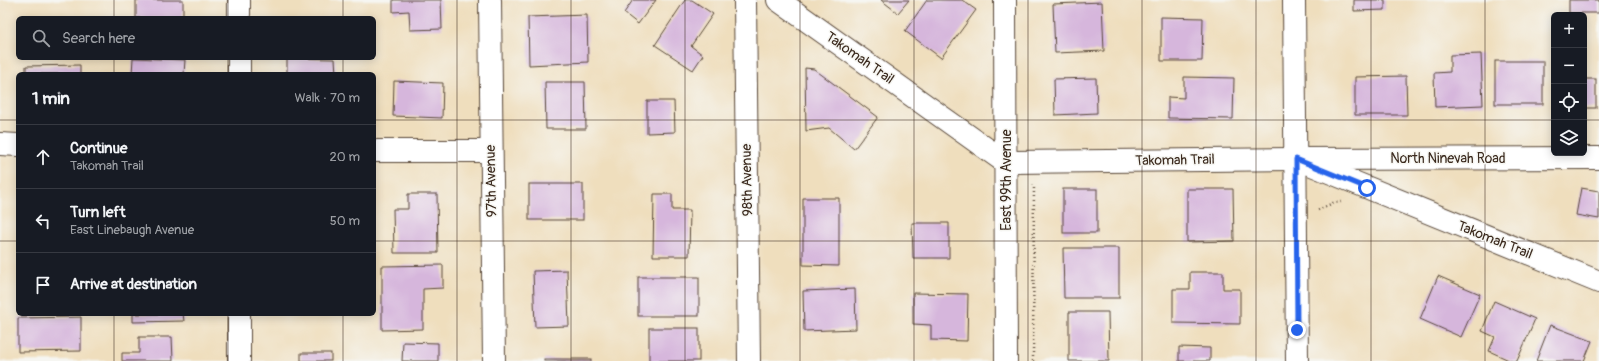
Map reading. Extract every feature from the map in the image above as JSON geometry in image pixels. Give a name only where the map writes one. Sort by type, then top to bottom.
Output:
[{"type":"street","points":[[239,0],[239,16]]},
{"type":"street","name":"97th Avenue","points":[[490,0],[494,361]]},
{"type":"street","name":"98th Avenue","points":[[745,0],[749,361]]},
{"type":"street","name":"Takomah Trail","points":[[778,0],[1005,162],[1296,159],[1599,282]]},
{"type":"street","name":"East 99th Avenue","points":[[1005,0],[1006,361]]},
{"type":"street","points":[[1294,0],[1297,361]]},
{"type":"street","points":[[239,60],[239,72]]},
{"type":"street","points":[[0,144],[16,144]]},
{"type":"street","points":[[376,151],[491,151]]},
{"type":"street","name":"North Ninevah Road","points":[[1296,159],[1599,158]]},
{"type":"street","points":[[239,316],[239,361]]},
{"type":"path","points":[[1033,361],[1034,179]]},
{"type":"path","points":[[1313,212],[1333,203],[1347,202]]},
{"type":"building","points":[[136,0],[183,0],[183,16],[136,16]]},
{"type":"building","points":[[393,0],[441,0],[442,29],[410,30],[409,11],[393,12]]},
{"type":"building","points":[[633,0],[656,0],[638,24],[624,13]]},
{"type":"building","points":[[685,0],[692,0],[713,14],[691,46],[703,55],[693,70],[655,45]]},
{"type":"building","points":[[881,0],[909,0],[898,13]]},
{"type":"building","points":[[927,0],[962,0],[976,10],[941,58],[905,31]]},
{"type":"building","points":[[1354,0],[1385,0],[1385,10],[1354,11]]},
{"type":"building","points":[[1569,0],[1599,0],[1599,13],[1569,12]]},
{"type":"building","points":[[1102,2],[1104,51],[1055,53],[1053,4]]},
{"type":"building","points":[[587,15],[588,62],[529,65],[528,17]]},
{"type":"building","points":[[1161,17],[1203,18],[1202,61],[1161,61]]},
{"type":"building","points":[[1481,54],[1483,105],[1435,107],[1434,73],[1450,72],[1450,55]]},
{"type":"building","points":[[133,60],[185,60],[184,72],[132,72]]},
{"type":"building","points":[[287,60],[335,60],[336,72],[287,72]]},
{"type":"building","points":[[1495,61],[1543,61],[1543,104],[1495,104]]},
{"type":"building","points":[[80,65],[80,72],[26,72],[26,66]]},
{"type":"building","points":[[805,68],[814,69],[878,117],[854,149],[829,128],[806,131]]},
{"type":"building","points":[[1406,76],[1407,115],[1355,115],[1355,77]]},
{"type":"building","points":[[1184,77],[1234,78],[1233,119],[1168,118],[1168,97],[1184,98]]},
{"type":"building","points":[[1096,78],[1097,113],[1055,115],[1054,79]]},
{"type":"building","points":[[1587,79],[1596,79],[1596,108],[1587,108]]},
{"type":"building","points":[[394,81],[443,83],[442,118],[393,116]]},
{"type":"building","points":[[545,82],[585,82],[586,129],[546,129]]},
{"type":"building","points":[[647,101],[674,101],[675,132],[647,133]]},
{"type":"building","points":[[529,184],[583,184],[583,220],[529,220]]},
{"type":"building","points":[[1581,188],[1599,191],[1599,219],[1576,215]]},
{"type":"building","points":[[1063,189],[1097,189],[1097,233],[1063,233]]},
{"type":"building","points":[[1187,189],[1233,189],[1234,241],[1187,242]]},
{"type":"building","points":[[408,194],[437,194],[438,253],[394,253],[393,209],[408,209]]},
{"type":"building","points":[[654,194],[672,194],[672,210],[690,210],[689,256],[653,256]]},
{"type":"building","points":[[803,198],[839,198],[839,266],[803,265]]},
{"type":"building","points":[[912,223],[949,223],[949,258],[913,258]]},
{"type":"building","points":[[1063,248],[1119,248],[1119,298],[1064,298]]},
{"type":"building","points":[[443,265],[443,288],[423,289],[423,329],[382,330],[382,266]]},
{"type":"building","points":[[567,270],[569,326],[535,327],[533,271]]},
{"type":"building","points":[[1190,272],[1223,272],[1223,289],[1240,289],[1240,324],[1173,323],[1173,289],[1190,289]]},
{"type":"building","points":[[1438,276],[1480,294],[1461,337],[1420,319]]},
{"type":"building","points":[[638,277],[699,277],[699,316],[638,316]]},
{"type":"building","points":[[855,289],[856,329],[804,331],[803,291]]},
{"type":"building","points":[[913,293],[968,294],[967,341],[931,340],[931,325],[913,324]]},
{"type":"building","points":[[1494,301],[1535,319],[1517,361],[1511,361],[1489,351],[1495,337],[1482,331]]},
{"type":"building","points":[[1069,312],[1108,312],[1109,361],[1069,361]]},
{"type":"building","points":[[133,316],[183,316],[184,321],[133,322]]},
{"type":"building","points":[[81,317],[81,351],[18,352],[18,318]]},
{"type":"building","points":[[1550,325],[1592,341],[1584,361],[1536,361]]},
{"type":"building","points":[[649,328],[699,328],[699,361],[649,361]]},
{"type":"building","points":[[139,337],[172,337],[173,361],[122,361],[122,353],[139,353]]},
{"type":"building","points":[[403,342],[438,343],[438,361],[402,361]]},
{"type":"building","points":[[1179,347],[1210,348],[1210,361],[1179,361]]},
{"type":"building","points":[[301,353],[331,353],[331,361],[301,361]]},
{"type":"building","points":[[544,359],[591,359],[591,361],[544,361]]},
{"type":"route","points":[[1297,330],[1296,159],[1367,188]]}]
